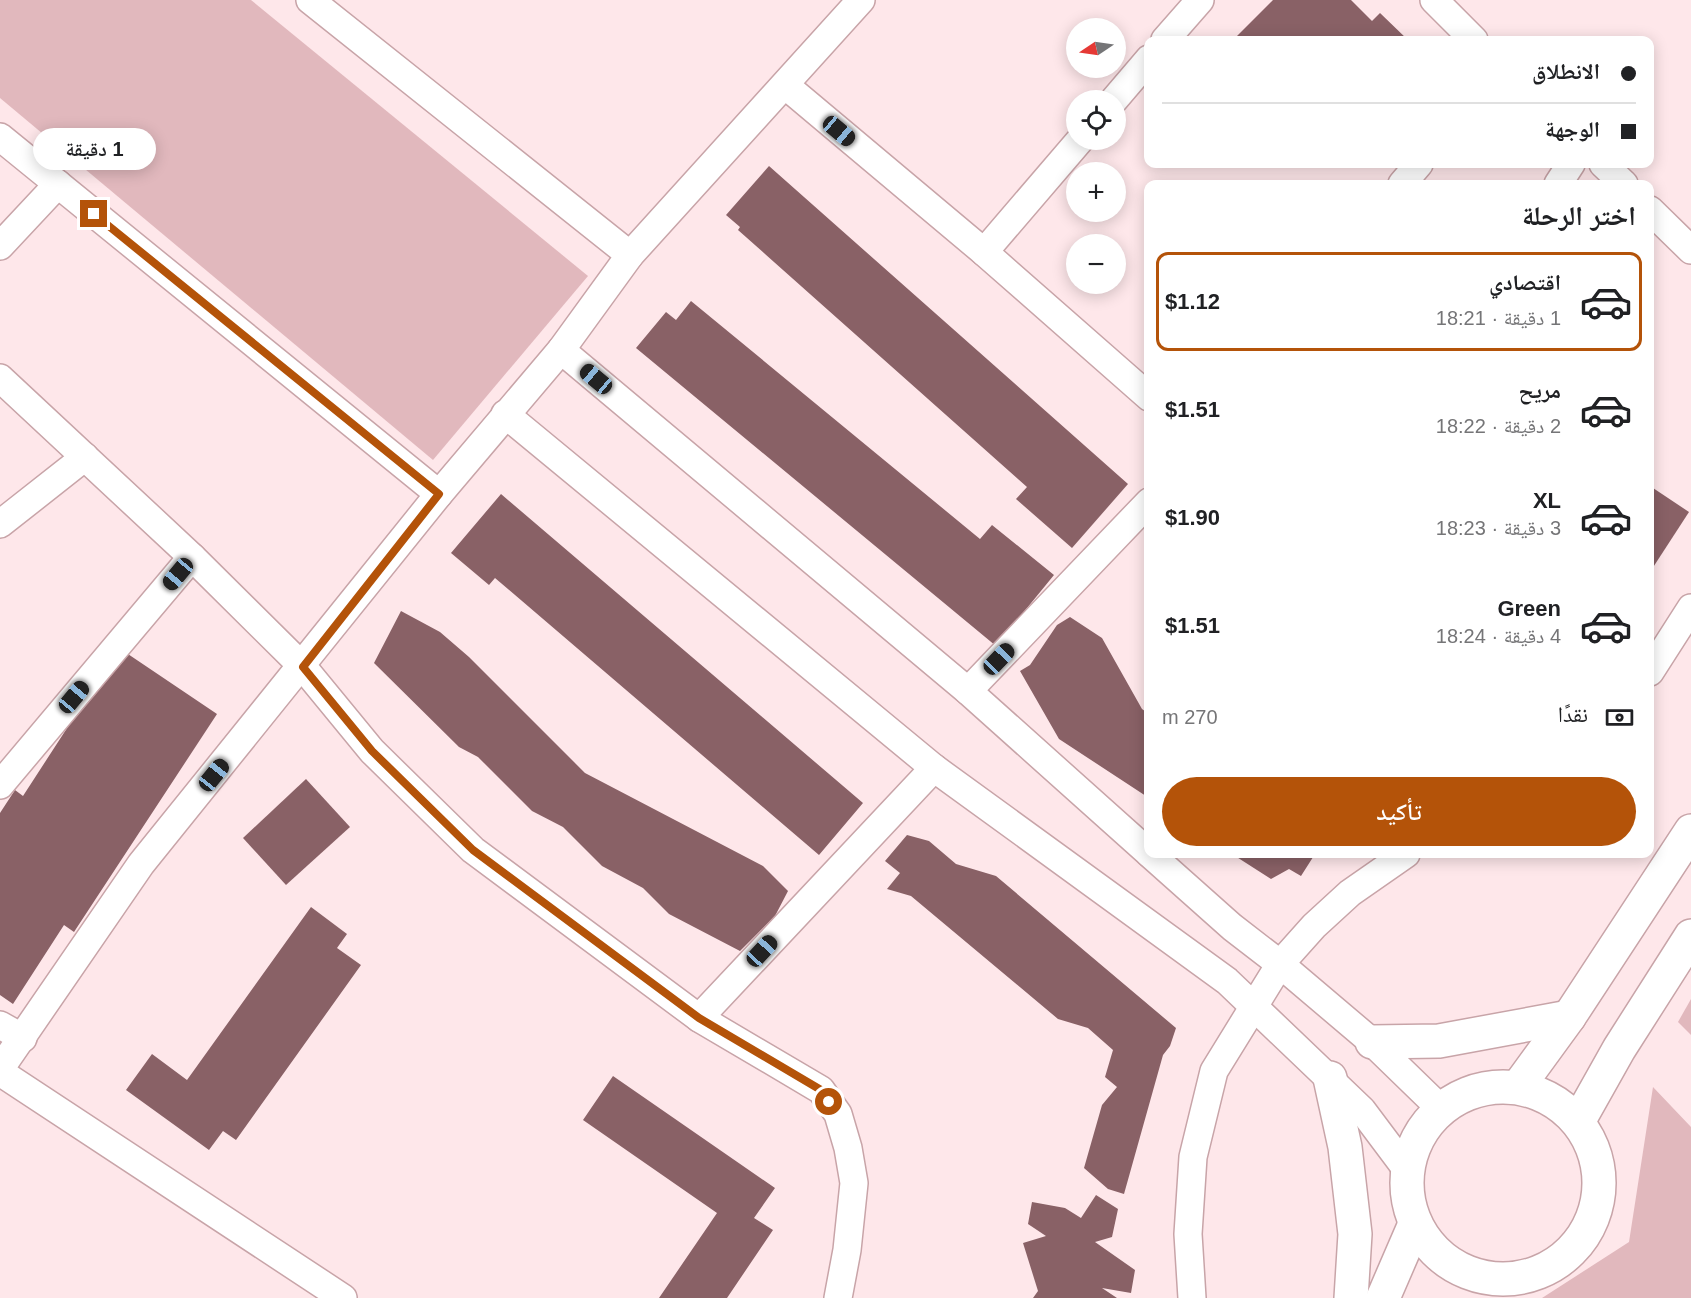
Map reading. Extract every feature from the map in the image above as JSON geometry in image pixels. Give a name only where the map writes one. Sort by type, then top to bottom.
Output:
[{"type":"main road","points":[[1518,1087],[1569,1017],[1691,831]]},
{"type":"main road","points":[[1578,1122],[1619,1049],[1691,936]]},
{"type":"main road","points":[[1372,1042],[1439,1041],[1569,1017]]},
{"type":"main road","points":[[1330,1078],[1345,1147],[1355,1234],[1352,1298]]},
{"type":"main road","points":[[1518,1087],[1554,1101],[1578,1122],[1594,1150],[1600,1181],[1595,1213],[1581,1241],[1558,1263],[1530,1276],[1492,1289],[1472,1275],[1449,1264],[1431,1249],[1415,1224],[1409,1207],[1407,1170],[1413,1147],[1424,1126],[1441,1109],[1459,1096],[1480,1089],[1518,1087]]},
{"type":"main road","points":[[1383,1298],[1415,1224]]},
{"type":"street","points":[[310,0],[630,255]]},
{"type":"street","points":[[343,1298],[0,1071],[11,1031],[141,864],[303,667],[439,494],[561,350],[630,255],[861,0]]},
{"type":"street","points":[[1168,36],[1200,0]]},
{"type":"street","points":[[1434,0],[1470,36]]},
{"type":"street","points":[[1123,90],[1144,65]]},
{"type":"street","points":[[784,85],[984,252],[1144,393]]},
{"type":"street","points":[[0,138],[439,494]]},
{"type":"street","points":[[984,252],[1071,150]]},
{"type":"street","points":[[1405,180],[1416,168]]},
{"type":"street","points":[[1607,168],[1620,180]]},
{"type":"street","points":[[0,246],[58,184]]},
{"type":"street","points":[[1654,214],[1691,250]]},
{"type":"street","points":[[561,350],[968,691],[1144,849]]},
{"type":"street","points":[[0,378],[192,557],[303,667],[372,751],[473,850],[699,1018],[821,1090],[838,1114],[848,1148],[854,1183],[847,1250],[838,1298]]},
{"type":"street","points":[[505,414],[934,768],[1227,981],[1362,1110],[1407,1170]]},
{"type":"street","points":[[0,524],[85,457]]},
{"type":"street","points":[[968,691],[1144,508]]},
{"type":"street","points":[[0,784],[192,557]]},
{"type":"street","points":[[1654,666],[1691,608]]},
{"type":"street","points":[[699,1018],[934,768]]},
{"type":"street","points":[[1155,858],[1232,927],[1280,964],[1372,1042],[1441,1109]]},
{"type":"street","points":[[1191,1298],[1188,1234],[1193,1157],[1214,1071],[1280,964],[1314,926],[1343,899],[1400,858]]},
{"type":"shaded area","points":[[0,0],[251,0],[588,276],[433,460],[0,98]]},
{"type":"shaded area","points":[[1691,999],[1691,1035],[1678,1022]]},
{"type":"shaded area","points":[[1653,1087],[1691,1127],[1691,1298],[1542,1298],[1629,1242]]},
{"type":"building","points":[[1273,0],[1351,0],[1372,21],[1380,13],[1404,36],[1237,36]]},
{"type":"building","points":[[769,166],[1128,484],[1072,548],[1016,499],[1027,487],[738,230],[740,227],[726,215]]},
{"type":"building","points":[[691,301],[980,539],[992,525],[1054,575],[996,646],[636,348],[666,312],[676,320]]},
{"type":"building","points":[[1654,489],[1689,512],[1654,566]]},
{"type":"building","points":[[501,494],[863,803],[819,855],[495,578],[489,585],[451,553]]},
{"type":"building","points":[[401,611],[440,632],[469,657],[585,773],[763,866],[788,891],[775,916],[740,951],[669,914],[643,888],[602,866],[563,827],[532,811],[478,757],[459,747],[374,663]]},
{"type":"building","points":[[1070,617],[1102,638],[1144,710],[1144,795],[1059,739],[1020,671],[1030,665],[1057,625]]},
{"type":"building","points":[[119,648],[217,714],[74,932],[64,925],[13,1004],[0,995],[0,813],[15,790],[23,796]]},
{"type":"building","points":[[306,779],[350,827],[286,885],[243,838]]},
{"type":"building","points":[[907,835],[929,841],[956,864],[996,876],[1176,1028],[1170,1046],[1163,1055],[1124,1194],[1108,1189],[1084,1168],[1102,1105],[1117,1087],[1105,1077],[1113,1050],[1088,1028],[1058,1019],[911,896],[887,889],[900,873],[885,861]]},
{"type":"building","points":[[1238,858],[1312,858],[1301,876],[1289,869],[1271,879]]},
{"type":"building","points":[[311,907],[347,934],[337,948],[361,965],[236,1140],[223,1131],[209,1150],[126,1090],[152,1054],[187,1080]]},
{"type":"building","points":[[613,1076],[775,1188],[754,1218],[773,1230],[727,1298],[659,1298],[717,1213],[583,1120]]},
{"type":"building","points":[[1096,1195],[1118,1209],[1112,1237],[1095,1242],[1135,1270],[1131,1293],[1102,1288],[1117,1298],[1033,1298],[1038,1291],[1023,1243],[1046,1236],[1028,1224],[1032,1202],[1065,1208],[1081,1218]]},
{"type":"route","points":[[94,214],[439,494],[303,667],[334,708],[416,796],[473,850],[699,1018],[821,1090],[829,1102]]}]
